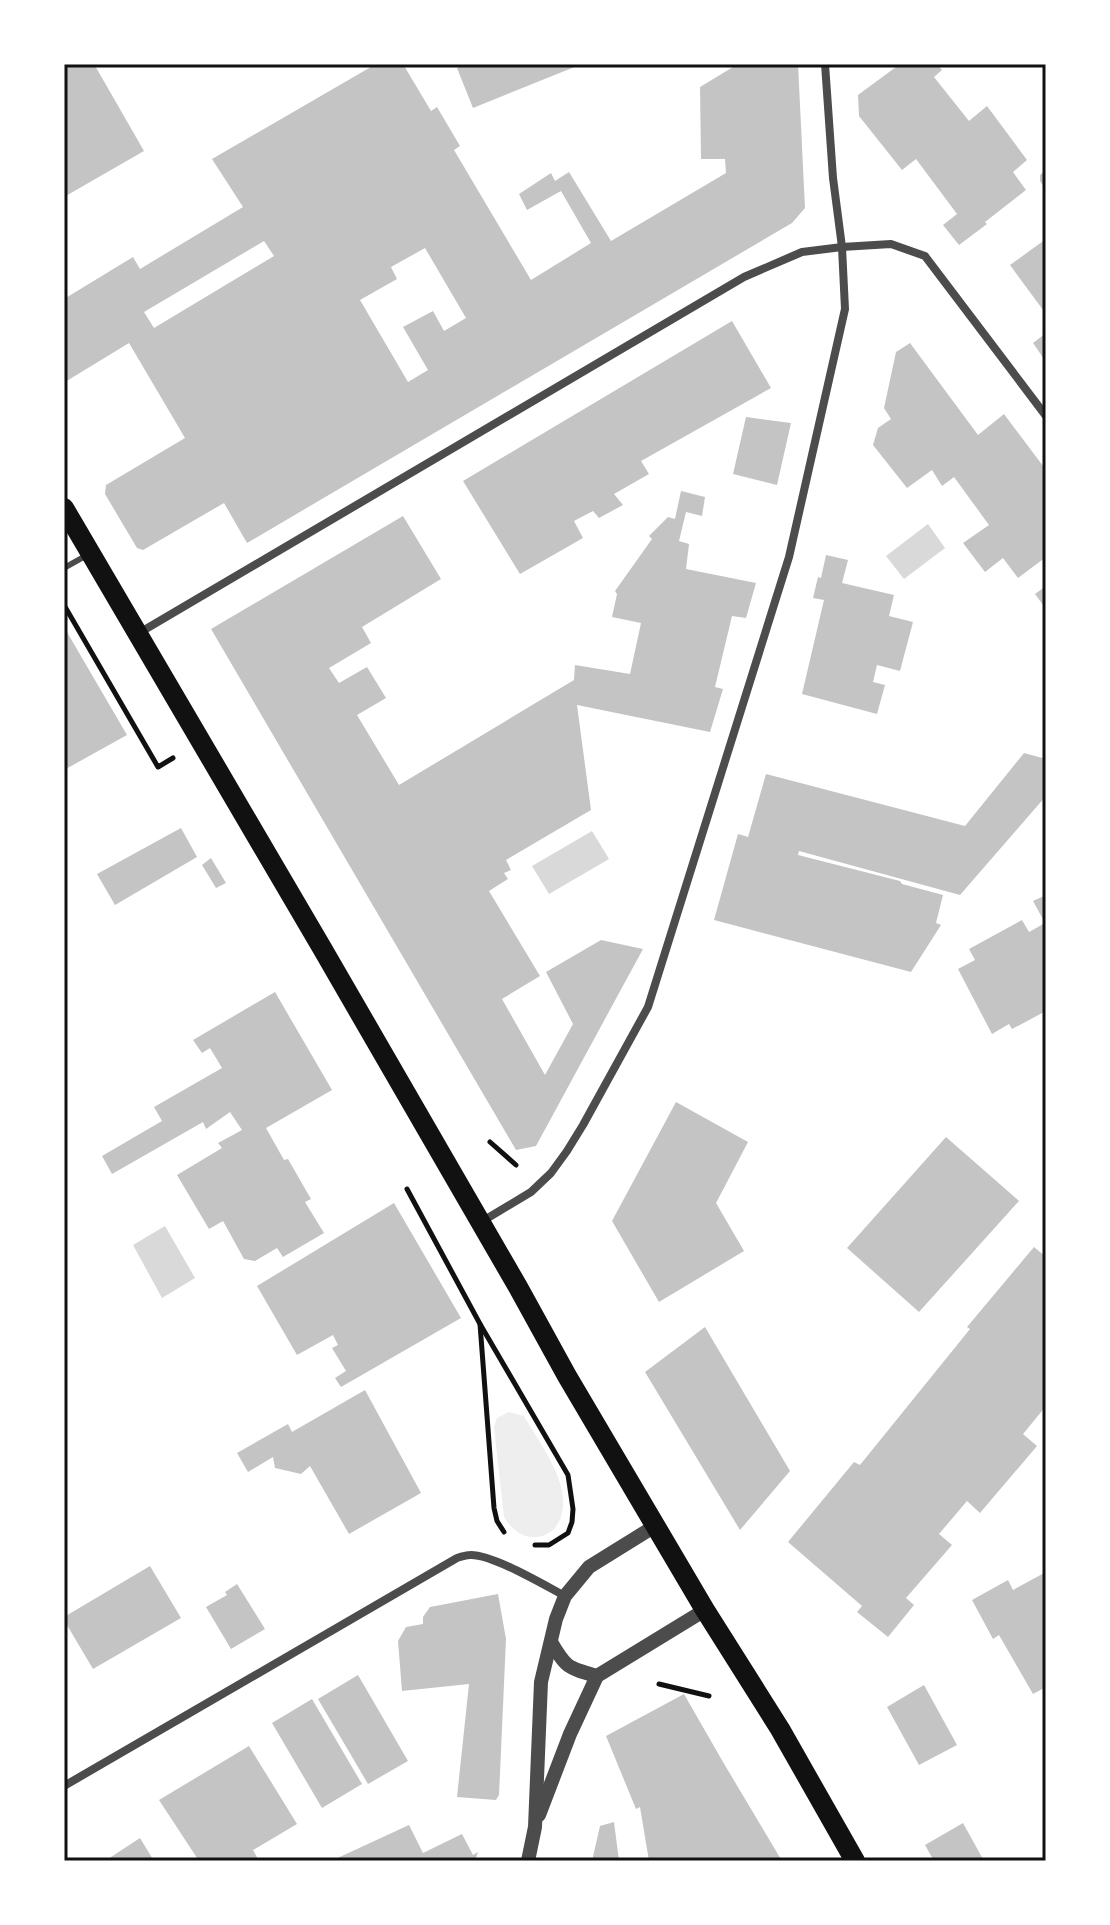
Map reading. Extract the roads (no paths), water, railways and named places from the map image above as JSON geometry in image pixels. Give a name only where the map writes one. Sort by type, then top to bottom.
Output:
[{"type":"main road","points":[[64,508],[655,1526],[780,1729],[855,1861]]},
{"type":"street","points":[[480,1223],[531,1192],[551,1173],[583,1125],[648,1007],[789,557],[845,309],[825,64]]},
{"type":"street","points":[[138,633],[744,277],[802,252],[891,244],[925,256],[1046,416]]},
{"type":"street","points":[[535,1827],[541,1682],[556,1619],[565,1596],[589,1567],[655,1526]]},
{"type":"street","points":[[64,1786],[457,1558],[481,1556],[565,1596]]},
{"type":"street","points":[[528,1861],[535,1827],[570,1734],[597,1676],[705,1610]]},
{"type":"street","points":[[551,1642],[563,1663],[573,1670],[597,1676]]},
{"type":"lane","points":[[64,568],[91,553]]}]
